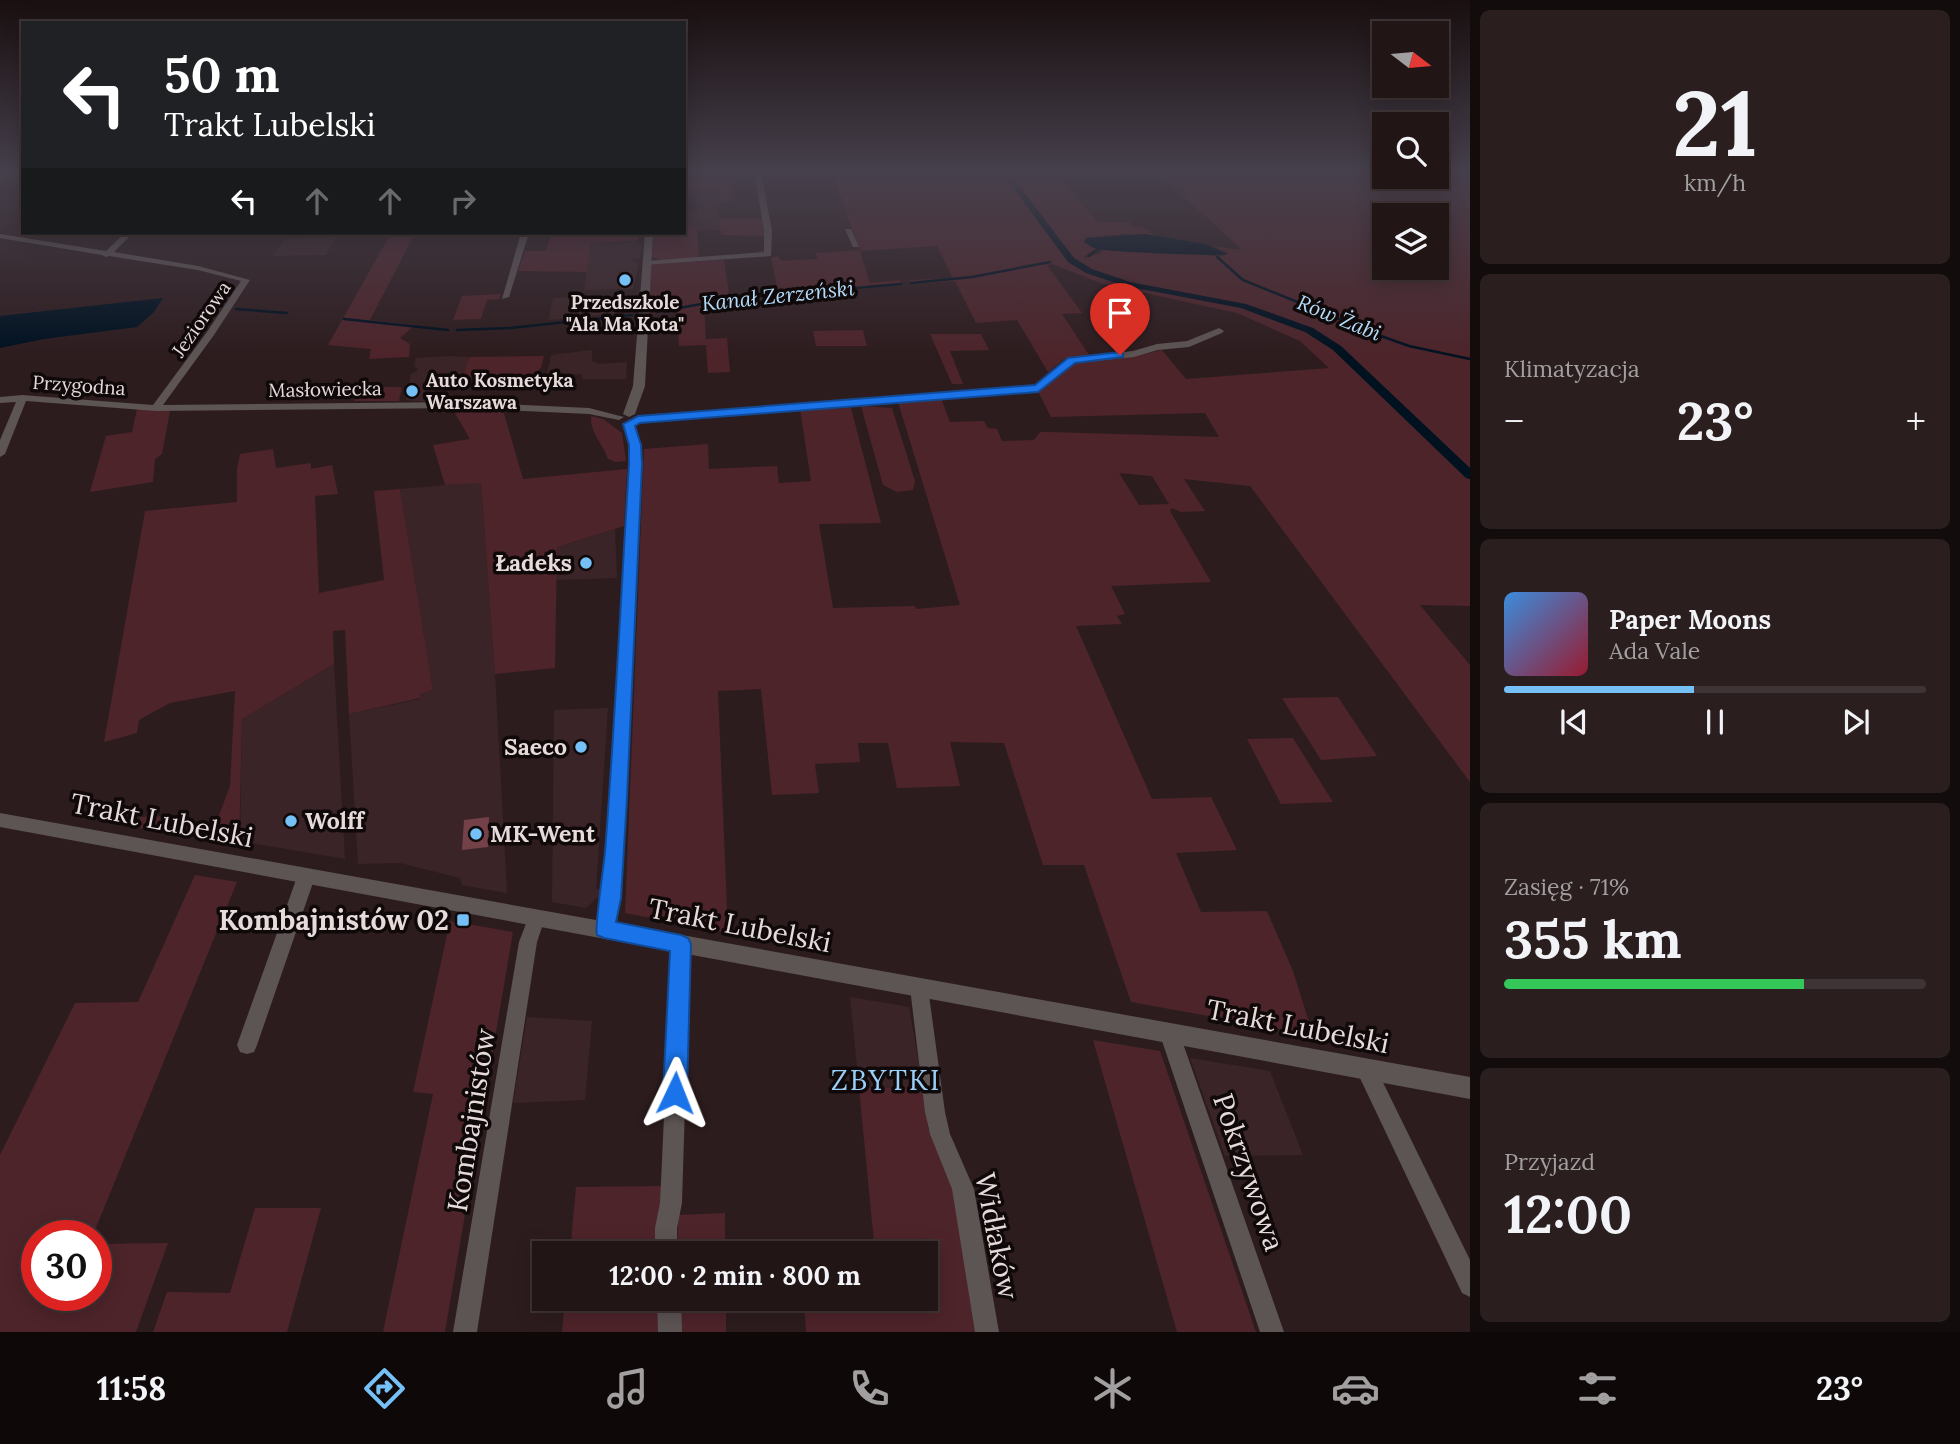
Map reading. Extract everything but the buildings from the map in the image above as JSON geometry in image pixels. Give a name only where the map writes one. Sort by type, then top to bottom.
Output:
[{"type":"street","points":[[647,263],[768,254],[768,232]]},
{"type":"street","points":[[849,232],[856,245]]},
{"type":"street","points":[[106,254],[127,235]]},
{"type":"street","points":[[505,297],[523,235]]},
{"type":"street","points":[[604,929],[611,898],[618,798],[636,464],[629,419],[639,386],[649,235]]},
{"type":"street","name":"Jeziorowa","points":[[0,236],[198,268],[246,280],[196,356],[156,408]]},
{"type":"street","name":"Masłowiecka","points":[[156,408],[425,405],[589,411],[629,419],[1038,388],[1072,360],[1134,354],[1157,347],[1189,344],[1219,331]]},
{"type":"street","points":[[0,454],[22,398]]},
{"type":"street","name":"Przygodna","points":[[0,400],[22,398],[156,408]]},
{"type":"street","name":"Trakt Lubelski","points":[[0,820],[1470,1088]]},
{"type":"street","points":[[247,1045],[306,877]]},
{"type":"street","name":"Kombajnistów","points":[[466,1332],[528,942],[536,918]]},
{"type":"street","points":[[667,1241],[681,944]]},
{"type":"street","name":"Widłaków","points":[[919,988],[935,1112],[940,1134],[963,1189],[987,1332]]},
{"type":"street","name":"Pokrzywowa","points":[[1169,1032],[1272,1332]]},
{"type":"street","points":[[1366,1069],[1470,1285]]},
{"type":"street","points":[[669,1311],[670,1332]]},
{"type":"shaded area","points":[[686,232],[697,232],[699,258],[662,261],[652,257],[653,235],[686,235]]},
{"type":"shaded area","points":[[721,232],[764,232],[766,251],[754,254],[765,249],[764,236],[721,235]]},
{"type":"shaded area","points":[[853,232],[1150,232],[1153,235],[1124,234],[1086,238],[1089,246],[1096,249],[1084,256],[1085,258],[1101,253],[1103,250],[1215,256],[1239,279],[1313,309],[1244,279],[1219,257],[1228,253],[1211,246],[1242,250],[1223,232],[1372,232],[1372,280],[1449,280],[1449,232],[1470,232],[1470,606],[1420,605],[1470,665],[1470,782],[1250,486],[1184,479],[1205,511],[1181,512],[1172,508],[1170,511],[1211,582],[1111,586],[1125,614],[1117,616],[1122,624],[1076,626],[1152,799],[1211,797],[1237,850],[1176,853],[1201,912],[1267,911],[1293,971],[1313,1035],[1131,1002],[1084,865],[1043,865],[1004,743],[950,742],[960,786],[897,788],[888,743],[858,743],[860,762],[815,764],[819,793],[772,795],[761,689],[718,691],[728,933],[625,913],[644,449],[708,444],[709,469],[777,466],[779,483],[811,481],[800,409],[851,408],[881,523],[819,524],[833,608],[915,606],[916,609],[960,605],[898,402],[941,398],[950,422],[984,421],[988,428],[997,429],[1002,441],[1034,440],[1040,432],[1219,437],[1205,413],[1051,417],[1038,391],[1072,363],[1162,350],[1186,379],[1329,368],[1300,341],[1237,313],[1103,284],[1052,264],[1047,265],[1082,313],[1062,314],[1089,355],[1064,359],[1048,372],[1017,320],[976,323],[955,281],[910,284],[910,280],[953,278],[937,246],[860,251],[870,283],[899,280],[902,285],[779,296],[771,258],[778,256],[781,261],[817,259],[816,253],[860,250]],"holes":[[[1119,473],[1152,476],[1169,504],[1139,505]]]},
{"type":"shaded area","points":[[390,235],[414,235],[370,320],[415,325],[400,338],[410,344],[409,357],[369,359],[371,349],[328,345]]},
{"type":"shaded area","points":[[550,235],[639,235],[638,241],[591,243],[587,272],[518,271],[525,251],[546,251]]},
{"type":"shaded area","points":[[337,237],[326,255],[272,256],[286,238]]},
{"type":"shaded area","points":[[638,242],[642,245],[640,258],[629,260],[639,263],[633,289],[584,290],[591,243]]},
{"type":"shaded area","points":[[724,260],[730,301],[704,306],[706,339],[727,338],[730,372],[708,373],[706,345],[679,346],[677,310],[649,314],[651,264]]},
{"type":"shaded area","points":[[501,294],[499,299],[487,300],[481,319],[453,320],[462,296]]},
{"type":"shaded area","points":[[636,296],[635,311],[548,320],[553,298]]},
{"type":"shaded area","points":[[863,330],[867,346],[816,346],[813,331]]},
{"type":"shaded area","points":[[930,334],[981,334],[989,350],[950,351],[963,384],[952,384]]},
{"type":"shaded area","points":[[592,350],[592,361],[598,364],[627,362],[626,379],[582,379],[582,374],[547,374],[551,355]]},
{"type":"shaded area","points":[[544,356],[541,368],[532,375],[463,377],[469,357]]},
{"type":"shaded area","points":[[469,357],[464,376],[440,377],[430,402],[406,400],[411,374],[418,368],[414,367],[416,358]]},
{"type":"shaded area","points":[[359,387],[402,388],[399,401],[354,401]]},
{"type":"shaded area","points":[[861,406],[892,408],[915,481],[913,490],[897,492],[883,485]]},
{"type":"shaded area","points":[[452,408],[503,410],[523,479],[627,469],[624,526],[557,547],[555,668],[495,674],[481,483],[445,485],[433,445],[470,439]]},
{"type":"shaded area","points":[[137,409],[170,411],[162,454],[155,459],[153,482],[90,492],[106,436],[132,432]]},
{"type":"shaded area","points":[[591,416],[603,419],[622,433],[626,461],[608,459],[595,433]]},
{"type":"shaded area","points":[[273,449],[276,468],[311,463],[311,469],[332,465],[338,494],[315,496],[319,593],[384,580],[374,491],[400,489],[433,690],[420,694],[420,698],[349,714],[345,630],[333,631],[334,664],[242,719],[239,848],[209,842],[230,786],[235,691],[170,703],[139,720],[137,733],[104,742],[145,511],[237,502],[237,468],[240,454]]},
{"type":"shaded area","points":[[481,482],[507,893],[462,885],[460,878],[400,863],[358,864],[349,714],[420,699],[419,694],[433,690],[400,489]]},
{"type":"shaded area","name":"Ładeks","points":[[615,529],[617,578],[556,580],[557,547]]},
{"type":"shaded area","points":[[334,664],[345,859],[240,841],[242,719]]},
{"type":"shaded area","points":[[1338,697],[1377,756],[1321,760],[1282,698]]},
{"type":"shaded area","points":[[608,708],[596,889],[599,889],[599,896],[586,908],[552,902],[554,710]]},
{"type":"shaded area","points":[[1293,738],[1333,802],[1281,804],[1247,739]]},
{"type":"shaded area","points":[[153,816],[184,822],[193,828],[190,838],[140,828],[140,817]]},
{"type":"shaded area","points":[[195,875],[237,882],[99,1220],[21,1220],[21,1311],[112,1311],[112,1244],[168,1243],[136,1332],[0,1332],[0,1155],[75,1003],[138,1002]]},
{"type":"shaded area","points":[[450,921],[513,932],[445,1332],[383,1332],[433,1094],[413,1092]]},
{"type":"shaded area","points":[[850,997],[909,1007],[923,1087],[859,1088]]},
{"type":"shaded area","points":[[527,1017],[592,1021],[585,1100],[513,1103]]},
{"type":"shaded area","points":[[1093,1040],[1160,1051],[1256,1332],[1177,1332]]},
{"type":"shaded area","points":[[1190,1058],[1270,1071],[1303,1155],[1225,1156]]},
{"type":"shaded area","points":[[923,1087],[928,1128],[950,1172],[976,1332],[806,1332],[805,1311],[938,1311],[938,1241],[874,1241],[859,1088]]},
{"type":"shaded area","points":[[664,1186],[659,1241],[571,1241],[576,1187]]},
{"type":"shaded area","points":[[255,1208],[321,1208],[287,1332],[153,1332],[167,1292],[230,1293]]},
{"type":"shaded area","points":[[725,1213],[725,1241],[677,1241],[678,1215]]},
{"type":"shaded area","points":[[564,1311],[663,1311],[664,1332],[562,1332]]},
{"type":"shaded area","points":[[676,1311],[726,1311],[726,1332],[676,1332]]},
{"type":"water","points":[[1145,234],[1205,244],[1228,254],[1188,255],[1107,250],[1096,249],[1084,242],[1086,238]]},
{"type":"water","points":[[163,298],[154,312],[137,327],[44,339],[0,348],[0,316]]},
{"type":"waterway","points":[[1050,232],[1071,260],[1089,271],[1128,284],[1243,306],[1309,330],[1337,348],[1470,475]]},
{"type":"waterway","name":"Kanał Zerzeński","points":[[1089,256],[1098,249]]},
{"type":"waterway","name":"Rów Żabi","points":[[1217,257],[1243,280],[1381,336],[1409,346],[1470,359]]},
{"type":"waterway","name":"Kanał Zerzeński","points":[[911,283],[972,277],[1050,262]]},
{"type":"waterway","name":"Kanał Zerzeński","points":[[656,312],[730,299],[901,284]]},
{"type":"waterway","name":"Kanał Zerzeński","points":[[236,309],[287,313]]},
{"type":"waterway","name":"Kanał Zerzeński","points":[[457,330],[510,328],[632,315]]},
{"type":"waterway","name":"Kanał Zerzeński","points":[[344,319],[448,330]]},
{"type":"place","name":"Przedszkole \"Ala Ma Kota\"","points":[[625,280]]},
{"type":"place","name":"Auto Kosmetyka Warszawa","points":[[412,391]]},
{"type":"place","name":"Ładeks","points":[[586,563]]},
{"type":"place","name":"Saeco","points":[[581,747]]},
{"type":"place","name":"Wolff","points":[[291,821]]},
{"type":"place","name":"MK-Went","points":[[476,834]]},
{"type":"place","name":"Kombajnistów 02","points":[[463,920]]},
{"type":"district","name":"ZBYTKI","points":[[886,1080]]},
{"type":"route","points":[[675,1093],[681,944],[604,929],[611,898],[618,798],[636,464],[635,445],[629,424],[638,419],[1038,388],[1072,360],[1120,355]]}]
